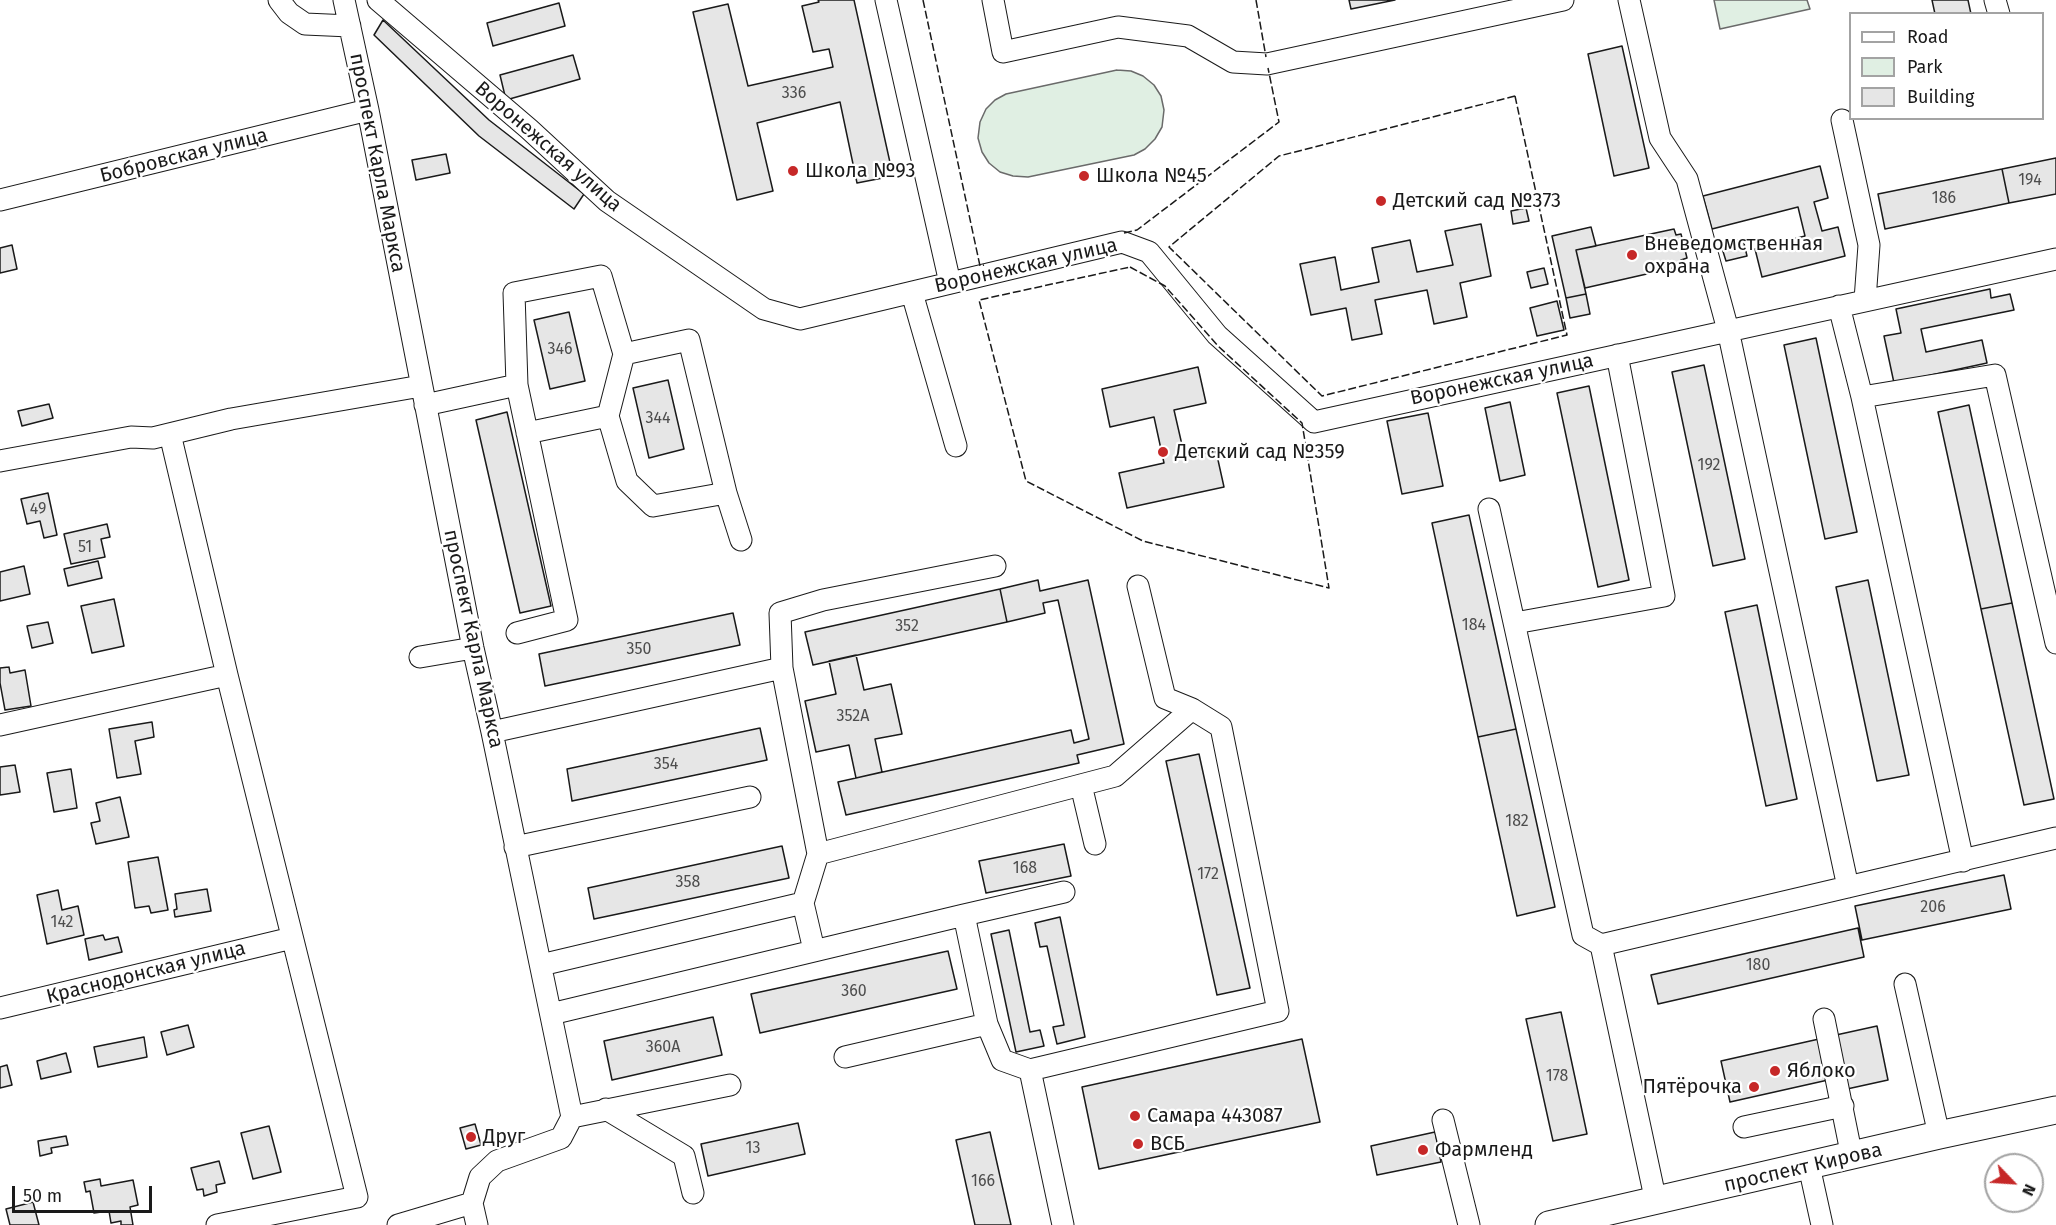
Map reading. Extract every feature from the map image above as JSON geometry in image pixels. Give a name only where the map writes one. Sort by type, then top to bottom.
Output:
[{"type":"main road","name":"проспект Кирова","points":[[1563,1224],[1939,1135],[2056,1110]]},
{"type":"street","points":[[279,0],[289,13],[305,24],[350,26]]},
{"type":"street","name":"проспект Карла Маркса","points":[[344,0],[368,110],[473,648],[572,1117]]},
{"type":"street","name":"Воронежская улица","points":[[378,0],[529,129],[607,201],[764,309],[800,320],[1122,242],[1149,252],[1217,335],[1314,422],[2056,259]]},
{"type":"street","points":[[886,0],[950,283]]},
{"type":"street","points":[[993,0],[1003,52],[1118,27],[1188,36],[1233,62],[1267,64],[1563,0]]},
{"type":"street","points":[[1629,0],[1660,138],[1688,179],[1728,330],[1848,887]]},
{"type":"street","name":"Бобровская улица","points":[[0,200],[368,110]]},
{"type":"street","points":[[1842,120],[1869,245],[1865,300]]},
{"type":"street","points":[[517,633],[567,620],[517,385],[514,293],[601,276],[624,354],[608,416],[627,481],[653,506],[726,493]]},
{"type":"street","points":[[912,292],[956,446]]},
{"type":"street","points":[[1839,306],[1862,397],[1963,861]]},
{"type":"street","points":[[624,354],[689,340],[726,493],[741,540]]},
{"type":"street","points":[[1515,623],[1664,596],[1617,355]]},
{"type":"street","points":[[1862,397],[1995,375],[2056,643]]},
{"type":"street","points":[[0,461],[131,437],[153,438],[231,419],[517,385]]},
{"type":"street","points":[[527,433],[608,416]]},
{"type":"street","points":[[170,434],[227,675],[357,1197],[217,1225]]},
{"type":"street","points":[[1489,509],[1583,936],[1601,945],[2056,838]]},
{"type":"street","points":[[814,950],[803,903],[818,854],[782,668],[780,613],[824,600],[995,566]]},
{"type":"street","points":[[964,915],[987,1024],[1002,1060],[1030,1070],[1278,1011],[1221,727],[1192,709],[1165,698],[1138,586]]},
{"type":"street","points":[[420,657],[473,648]]},
{"type":"street","points":[[492,732],[782,668]]},
{"type":"street","points":[[0,725],[227,675]]},
{"type":"street","points":[[818,854],[1115,776],[1192,709]]},
{"type":"street","points":[[1081,785],[1095,844]]},
{"type":"street","points":[[515,847],[750,797]]},
{"type":"street","points":[[551,1014],[1064,892]]},
{"type":"street","points":[[541,965],[803,903]]},
{"type":"street","name":"Краснодонская улица","points":[[0,1008],[292,938]]},
{"type":"street","points":[[1601,945],[1656,1202]]},
{"type":"street","points":[[1905,984],[1939,1135]]},
{"type":"street","points":[[1824,1019],[1852,1156]]},
{"type":"street","points":[[845,1057],[987,1024]]},
{"type":"street","points":[[1030,1070],[1063,1225]]},
{"type":"street","points":[[477,1225],[472,1203],[480,1177],[497,1161],[561,1138],[572,1117],[730,1085]]},
{"type":"street","points":[[1744,1127],[1843,1107]]},
{"type":"street","points":[[606,1110],[684,1156],[693,1193]]},
{"type":"street","points":[[1443,1120],[1469,1225]]},
{"type":"street","points":[[1802,1168],[1808,1225]]},
{"type":"street","points":[[1802,1168],[1822,1225]]},
{"type":"street","points":[[398,1225],[472,1203]]},
{"type":"green space","points":[[1714,0],[1807,0],[1810,9],[1720,29]]},
{"type":"green space","points":[[1117,70],[1131,71],[1143,76],[1154,85],[1161,96],[1164,110],[1162,127],[1145,149],[1134,155],[1028,177],[1000,172],[989,163],[982,152],[978,138],[980,122],[986,109],[995,100],[1006,94]]},
{"type":"building","points":[[818,0],[854,0],[893,176],[857,183],[840,102],[757,123],[773,191],[737,200],[693,12],[728,4],[748,86],[833,67],[829,49],[813,52],[802,6],[819,2]]},
{"type":"building","points":[[1349,0],[1395,0],[1351,9]]},
{"type":"building","points":[[1932,0],[1968,0],[1971,12],[1935,12]]},
{"type":"building","points":[[559,3],[565,26],[493,46],[487,23]]},
{"type":"building","points":[[383,20],[489,120],[584,194],[574,209],[479,136],[374,35]]},
{"type":"building","points":[[1622,46],[1649,168],[1614,176],[1588,54]]},
{"type":"building","points":[[573,55],[580,79],[506,100],[500,75]]},
{"type":"building","points":[[446,154],[450,173],[416,180],[412,160]]},
{"type":"building","points":[[2056,158],[2056,194],[2009,203],[2002,169]]},
{"type":"building","points":[[1820,166],[1828,198],[1814,202],[1822,231],[1838,227],[1845,256],[1762,277],[1755,249],[1805,236],[1798,207],[1712,229],[1703,196]]},
{"type":"building","points":[[2002,169],[2009,203],[1885,229],[1878,194]]},
{"type":"building","points":[[1526,208],[1529,221],[1513,224],[1511,211]]},
{"type":"building","points":[[1481,224],[1491,276],[1460,283],[1467,317],[1434,324],[1427,290],[1375,300],[1382,334],[1352,340],[1346,308],[1311,315],[1300,264],[1335,257],[1341,290],[1379,282],[1372,248],[1410,240],[1417,272],[1453,265],[1445,231]]},
{"type":"building","points":[[1591,227],[1596,246],[1576,250],[1586,294],[1566,298],[1552,236]]},
{"type":"building","name":"Вневедомственная охрана","points":[[1674,229],[1676,235],[1681,234],[1687,258],[1681,260],[1682,266],[1585,288],[1576,250]]},
{"type":"building","points":[[1743,239],[1747,256],[1726,261],[1721,245]]},
{"type":"building","points":[[12,245],[17,269],[0,273],[0,248]]},
{"type":"building","points":[[1544,268],[1548,284],[1531,288],[1527,272]]},
{"type":"building","points":[[1990,289],[1991,298],[2010,294],[2014,310],[1921,329],[1926,352],[1982,340],[1987,363],[1894,383],[1884,336],[1901,333],[1896,309]]},
{"type":"building","points":[[1586,294],[1590,314],[1570,318],[1566,298]]},
{"type":"building","points":[[1557,301],[1564,330],[1537,336],[1530,308]]},
{"type":"building","points":[[569,312],[585,381],[550,389],[534,320]]},
{"type":"building","points":[[1816,338],[1857,532],[1825,539],[1784,345]]},
{"type":"building","points":[[1704,365],[1745,559],[1713,566],[1672,372]]},
{"type":"building","points":[[1198,367],[1206,403],[1174,410],[1185,458],[1216,451],[1224,487],[1127,508],[1119,473],[1164,463],[1154,417],[1110,427],[1102,389]]},
{"type":"building","points":[[668,380],[684,449],[649,458],[633,388]]},
{"type":"building","points":[[1589,386],[1629,580],[1598,587],[1557,393]]},
{"type":"building","points":[[1510,402],[1525,475],[1500,481],[1485,408]]},
{"type":"building","points":[[49,404],[53,418],[22,426],[18,411]]},
{"type":"building","points":[[1969,405],[2012,603],[1981,609],[1938,412]]},
{"type":"building","points":[[507,412],[551,606],[520,613],[476,420]]},
{"type":"building","points":[[1428,413],[1443,486],[1402,494],[1387,421]]},
{"type":"building","points":[[48,493],[57,535],[44,538],[40,521],[27,524],[21,499]]},
{"type":"building","points":[[1469,515],[1516,729],[1478,737],[1432,523]]},
{"type":"building","points":[[107,524],[110,537],[101,539],[105,557],[71,564],[64,534]]},
{"type":"building","points":[[98,561],[102,578],[68,586],[64,569]]},
{"type":"building","points":[[24,566],[30,594],[0,601],[0,572]]},
{"type":"building","points":[[1038,580],[1040,591],[1088,580],[1124,744],[1077,755],[1079,763],[846,815],[838,782],[1071,730],[1074,743],[1089,739],[1058,600],[1043,603],[1045,613],[1007,622],[1000,589]]},
{"type":"building","points":[[1868,580],[1909,775],[1877,781],[1836,587]]},
{"type":"building","points":[[1000,589],[1007,622],[813,665],[805,632]]},
{"type":"building","points":[[114,599],[124,646],[92,653],[81,606]]},
{"type":"building","points":[[2012,603],[2054,799],[2024,805],[1981,609]]},
{"type":"building","points":[[1757,605],[1797,799],[1766,806],[1725,612]]},
{"type":"building","points":[[733,613],[740,645],[545,686],[539,654]]},
{"type":"building","points":[[48,622],[53,643],[32,648],[27,626]]},
{"type":"building","points":[[856,655],[864,690],[891,684],[902,734],[875,739],[882,772],[856,778],[849,745],[816,752],[805,701],[836,694],[829,661]]},
{"type":"building","points":[[9,667],[10,673],[25,670],[31,706],[5,710],[0,668]]},
{"type":"building","points":[[152,722],[154,737],[135,741],[141,774],[117,778],[109,729]]},
{"type":"building","points":[[760,728],[767,760],[572,801],[567,769]]},
{"type":"building","points":[[1516,729],[1555,907],[1517,916],[1478,737]]},
{"type":"building","points":[[1199,754],[1250,988],[1217,995],[1166,761]]},
{"type":"building","points":[[15,765],[20,792],[0,795],[0,767]]},
{"type":"building","points":[[71,769],[77,808],[54,812],[47,773]]},
{"type":"building","points":[[120,797],[129,837],[96,844],[91,823],[100,821],[96,803]]},
{"type":"building","points":[[1064,844],[1071,876],[986,893],[979,861]]},
{"type":"building","points":[[782,846],[789,878],[594,919],[588,888]]},
{"type":"building","points":[[158,857],[168,910],[151,913],[149,906],[135,908],[128,862]]},
{"type":"building","points":[[2004,875],[2011,909],[1862,940],[1855,906]]},
{"type":"building","points":[[207,889],[211,911],[175,917],[174,910],[177,909],[175,894]]},
{"type":"building","points":[[58,890],[62,910],[78,906],[84,935],[47,944],[37,895]]},
{"type":"building","points":[[1060,917],[1085,1037],[1057,1044],[1053,1027],[1064,1025],[1047,946],[1040,947],[1035,923]]},
{"type":"building","points":[[1858,928],[1864,957],[1658,1004],[1651,975]]},
{"type":"building","points":[[1009,930],[1030,1032],[1040,1030],[1044,1046],[1016,1052],[991,934]]},
{"type":"building","points":[[103,935],[105,940],[118,937],[122,952],[89,960],[85,939]]},
{"type":"building","points":[[948,951],[957,989],[760,1033],[751,994]]},
{"type":"building","points":[[1561,1012],[1587,1134],[1553,1141],[1526,1019]]},
{"type":"building","points":[[713,1017],[722,1055],[612,1080],[604,1041]]},
{"type":"building","points":[[188,1025],[194,1047],[167,1055],[161,1032]]},
{"type":"building","points":[[1877,1026],[1888,1080],[1847,1089],[1836,1035]]},
{"type":"building","points":[[144,1037],[147,1057],[98,1067],[94,1047]]},
{"type":"building","points":[[1302,1039],[1320,1122],[1099,1169],[1082,1087]]},
{"type":"building","name":"Яблоко","points":[[1819,1039],[1828,1080],[1730,1102],[1721,1061]]},
{"type":"building","points":[[66,1053],[71,1072],[41,1079],[37,1061]]},
{"type":"building","points":[[7,1065],[12,1085],[0,1088],[0,1067]]},
{"type":"building","points":[[798,1123],[805,1154],[708,1176],[701,1144]]},
{"type":"building","name":"Друг","points":[[475,1124],[481,1145],[466,1149],[460,1128]]},
{"type":"building","points":[[269,1126],[281,1172],[253,1179],[241,1133]]},
{"type":"building","points":[[990,1132],[1011,1225],[975,1225],[956,1140]]},
{"type":"building","points":[[1435,1132],[1441,1162],[1377,1175],[1371,1146]]},
{"type":"building","points":[[66,1136],[68,1145],[51,1148],[52,1153],[40,1156],[38,1141]]},
{"type":"building","points":[[219,1161],[225,1183],[216,1185],[217,1192],[204,1196],[203,1189],[197,1190],[191,1168]]},
{"type":"building","points":[[100,1179],[101,1186],[133,1180],[138,1205],[130,1207],[133,1225],[121,1225],[121,1221],[111,1223],[109,1211],[94,1213],[90,1191],[86,1192],[84,1182]]},
{"type":"building","points":[[33,1202],[39,1225],[10,1225],[6,1209]]},
{"type":"fence","points":[[923,0],[980,266],[984,265]]},
{"type":"fence","points":[[1256,0],[1266,57]]},
{"type":"fence","points":[[1124,233],[1137,230],[1279,122],[1268,68]]},
{"type":"fence","points":[[1515,96],[1567,335],[1322,396],[1169,247],[1279,156],[1515,96]]},
{"type":"fence","points":[[1130,267],[1165,286],[1218,346],[1302,423],[1329,588],[1143,541],[1026,481],[979,300],[1130,267]]},
{"type":"place","name":"Школа №93","points":[[793,171]]},
{"type":"place","name":"Школа №45","points":[[1084,176]]},
{"type":"place","name":"Детский сад №373","points":[[1381,201]]},
{"type":"place","name":"Вневедомственная охрана","points":[[1632,255]]},
{"type":"place","name":"Детский сад №359","points":[[1163,452]]},
{"type":"place","name":"Яблоко","points":[[1775,1071]]},
{"type":"place","name":"Пятёрочка","points":[[1754,1087]]},
{"type":"place","name":"Самара 443087","points":[[1135,1116]]},
{"type":"place","name":"Друг","points":[[471,1137]]},
{"type":"place","name":"ВСБ","points":[[1138,1144]]},
{"type":"place","name":"Фармленд","points":[[1423,1150]]}]
